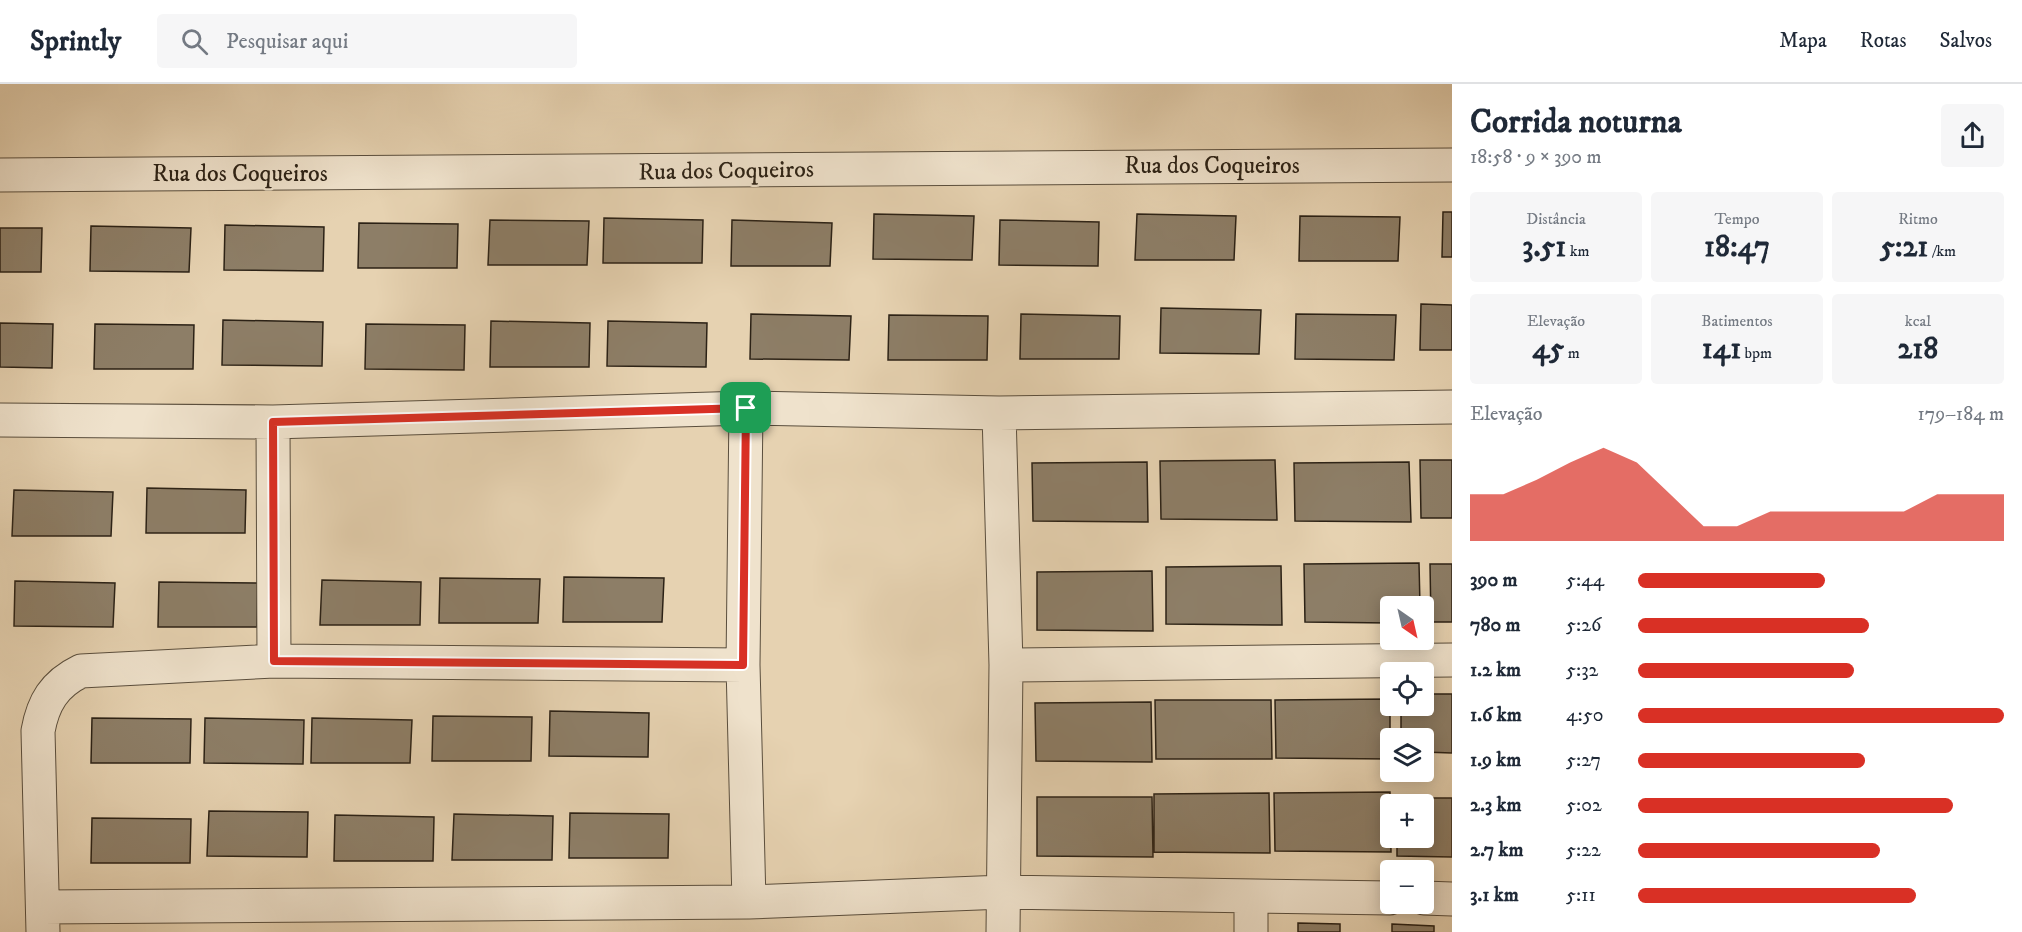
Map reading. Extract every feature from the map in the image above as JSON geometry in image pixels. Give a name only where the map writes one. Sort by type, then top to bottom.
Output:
[{"type":"street","name":"Rua dos Coqueiros","points":[[0,175],[1452,165]]},
{"type":"street","points":[[0,420],[273,422],[746,408],[999,413],[1452,407]]},
{"type":"street","points":[[746,408],[743,665],[749,902]]},
{"type":"street","points":[[999,413],[1006,665],[1003,932]]},
{"type":"street","points":[[273,422],[274,661]]},
{"type":"street","points":[[1006,665],[1452,660]]},
{"type":"street","points":[[743,665],[274,661],[81,671],[69,677],[46,700],[38,731],[43,920],[749,902],[1004,892],[1380,898]]},
{"type":"street","points":[[1251,896],[1251,932]]},
{"type":"street","points":[[1434,898],[1452,899]]},
{"type":"building","points":[[1443,212],[1452,212],[1452,257],[1442,257]]},
{"type":"building","points":[[874,214],[974,216],[972,260],[873,259]]},
{"type":"building","points":[[1137,214],[1236,216],[1234,260],[1135,260]]},
{"type":"building","points":[[1300,216],[1400,217],[1398,261],[1299,261]]},
{"type":"building","points":[[604,218],[703,220],[702,263],[603,263]]},
{"type":"building","points":[[490,220],[589,221],[587,265],[488,265]]},
{"type":"building","points":[[732,220],[832,223],[830,266],[731,266]]},
{"type":"building","points":[[1000,220],[1099,222],[1098,266],[999,265]]},
{"type":"building","points":[[359,223],[458,224],[457,268],[358,268]]},
{"type":"building","points":[[225,225],[324,227],[323,271],[224,270]]},
{"type":"building","points":[[91,226],[191,228],[189,272],[90,271]]},
{"type":"building","points":[[0,228],[42,228],[41,272],[0,272]]},
{"type":"building","points":[[1421,304],[1452,305],[1452,350],[1420,350]]},
{"type":"building","points":[[1161,308],[1261,310],[1259,354],[1160,353]]},
{"type":"building","points":[[751,314],[851,316],[849,360],[750,359]]},
{"type":"building","points":[[1021,314],[1120,316],[1119,359],[1020,359]]},
{"type":"building","points":[[1296,314],[1396,315],[1394,360],[1295,359]]},
{"type":"building","points":[[889,315],[988,316],[987,360],[888,360]]},
{"type":"building","points":[[223,320],[323,322],[322,366],[222,365]]},
{"type":"building","points":[[491,321],[590,323],[589,367],[490,367]]},
{"type":"building","points":[[608,321],[707,323],[706,367],[607,366]]},
{"type":"building","points":[[0,323],[53,324],[52,368],[0,367]]},
{"type":"building","points":[[95,324],[194,325],[193,369],[94,369]]},
{"type":"building","points":[[366,324],[465,325],[464,370],[365,369]]},
{"type":"building","points":[[1275,460],[1277,520],[1161,519],[1160,461]]},
{"type":"building","points":[[1420,460],[1452,460],[1452,518],[1421,518]]},
{"type":"building","points":[[1147,462],[1148,522],[1033,521],[1032,463]]},
{"type":"building","points":[[1409,462],[1411,522],[1295,521],[1294,463]]},
{"type":"building","points":[[147,488],[246,490],[245,533],[146,533]]},
{"type":"building","points":[[14,490],[113,492],[111,536],[12,536]]},
{"type":"building","points":[[1419,563],[1420,596],[1380,596],[1380,623],[1305,622],[1304,564]]},
{"type":"building","points":[[1430,564],[1452,564],[1452,622],[1434,622],[1434,596],[1431,596]]},
{"type":"building","points":[[1281,566],[1282,625],[1166,624],[1166,567]]},
{"type":"building","points":[[1152,571],[1153,631],[1037,630],[1037,572]]},
{"type":"building","points":[[564,577],[664,578],[662,622],[563,622]]},
{"type":"building","points":[[440,578],[540,579],[538,623],[439,623]]},
{"type":"building","points":[[322,580],[421,582],[420,625],[320,625]]},
{"type":"building","points":[[15,581],[115,583],[113,627],[14,626]]},
{"type":"building","points":[[159,582],[258,583],[257,627],[158,627]]},
{"type":"building","points":[[1434,694],[1452,694],[1452,753],[1434,752],[1434,728],[1401,728],[1401,716],[1434,716]]},
{"type":"building","points":[[1380,699],[1380,716],[1390,716],[1390,728],[1380,728],[1380,759],[1276,758],[1275,700]]},
{"type":"building","points":[[1155,700],[1271,700],[1272,759],[1156,759]]},
{"type":"building","points":[[1151,702],[1152,762],[1036,761],[1035,703]]},
{"type":"building","points":[[550,711],[649,713],[648,757],[549,756]]},
{"type":"building","points":[[433,716],[532,717],[531,761],[432,761]]},
{"type":"building","points":[[92,718],[191,719],[190,763],[91,763]]},
{"type":"building","points":[[205,718],[304,720],[303,764],[204,763]]},
{"type":"building","points":[[312,718],[412,720],[410,763],[311,763]]},
{"type":"building","points":[[1390,792],[1390,794],[1380,794],[1380,848],[1391,848],[1391,852],[1275,851],[1274,793]]},
{"type":"building","points":[[1269,793],[1270,853],[1154,852],[1154,794]]},
{"type":"building","points":[[1037,797],[1152,797],[1153,857],[1037,856]]},
{"type":"building","points":[[1434,798],[1452,798],[1452,857],[1397,856],[1397,848],[1434,848]]},
{"type":"building","points":[[209,811],[308,812],[307,857],[207,856]]},
{"type":"building","points":[[570,813],[669,814],[668,858],[569,858]]},
{"type":"building","points":[[454,814],[553,816],[552,860],[452,860]]},
{"type":"building","points":[[335,815],[434,817],[433,861],[334,861]]},
{"type":"building","points":[[92,818],[191,819],[190,863],[91,863]]},
{"type":"building","points":[[1298,923],[1340,924],[1340,932],[1298,932]]},
{"type":"building","points":[[1392,924],[1434,926],[1434,932],[1392,932]]},
{"type":"route","points":[[746,408],[743,665],[274,661],[273,422],[746,408]]}]
